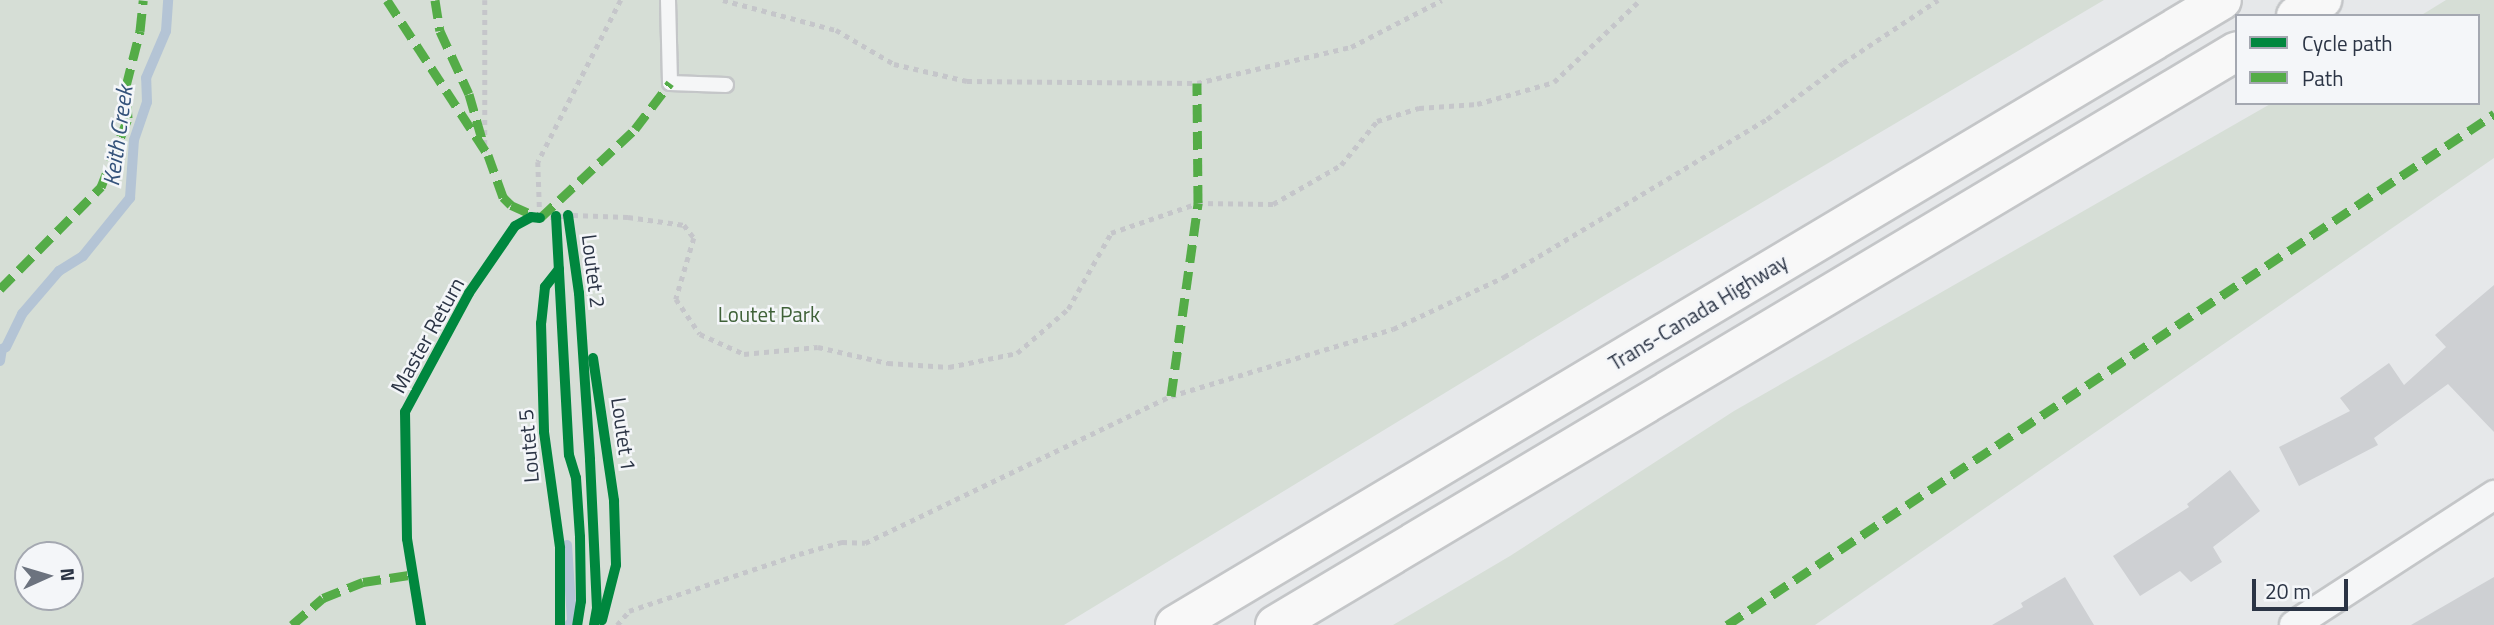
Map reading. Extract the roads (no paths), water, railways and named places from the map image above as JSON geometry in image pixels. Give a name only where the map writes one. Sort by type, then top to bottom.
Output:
[{"type":"highway","name":"Trans-Canada Highway","points":[[1175,625],[2222,0]]},
{"type":"highway","points":[[2299,14],[2322,0]]},
{"type":"highway","points":[[1275,625],[2235,52]]},
{"type":"street","points":[[2294,625],[2494,495]]},
{"type":"lane","points":[[668,0],[670,83],[726,85]]},
{"type":"waterway","name":"Keith Creek","points":[[0,361],[2,349],[6,347],[22,314],[59,271],[83,256],[130,198],[134,140],[147,102],[146,78],[166,31],[168,0]]},
{"type":"waterway","points":[[567,545],[572,621],[569,625]]},
{"type":"park label","name":"Loutet Park","points":[[769,314]]}]
